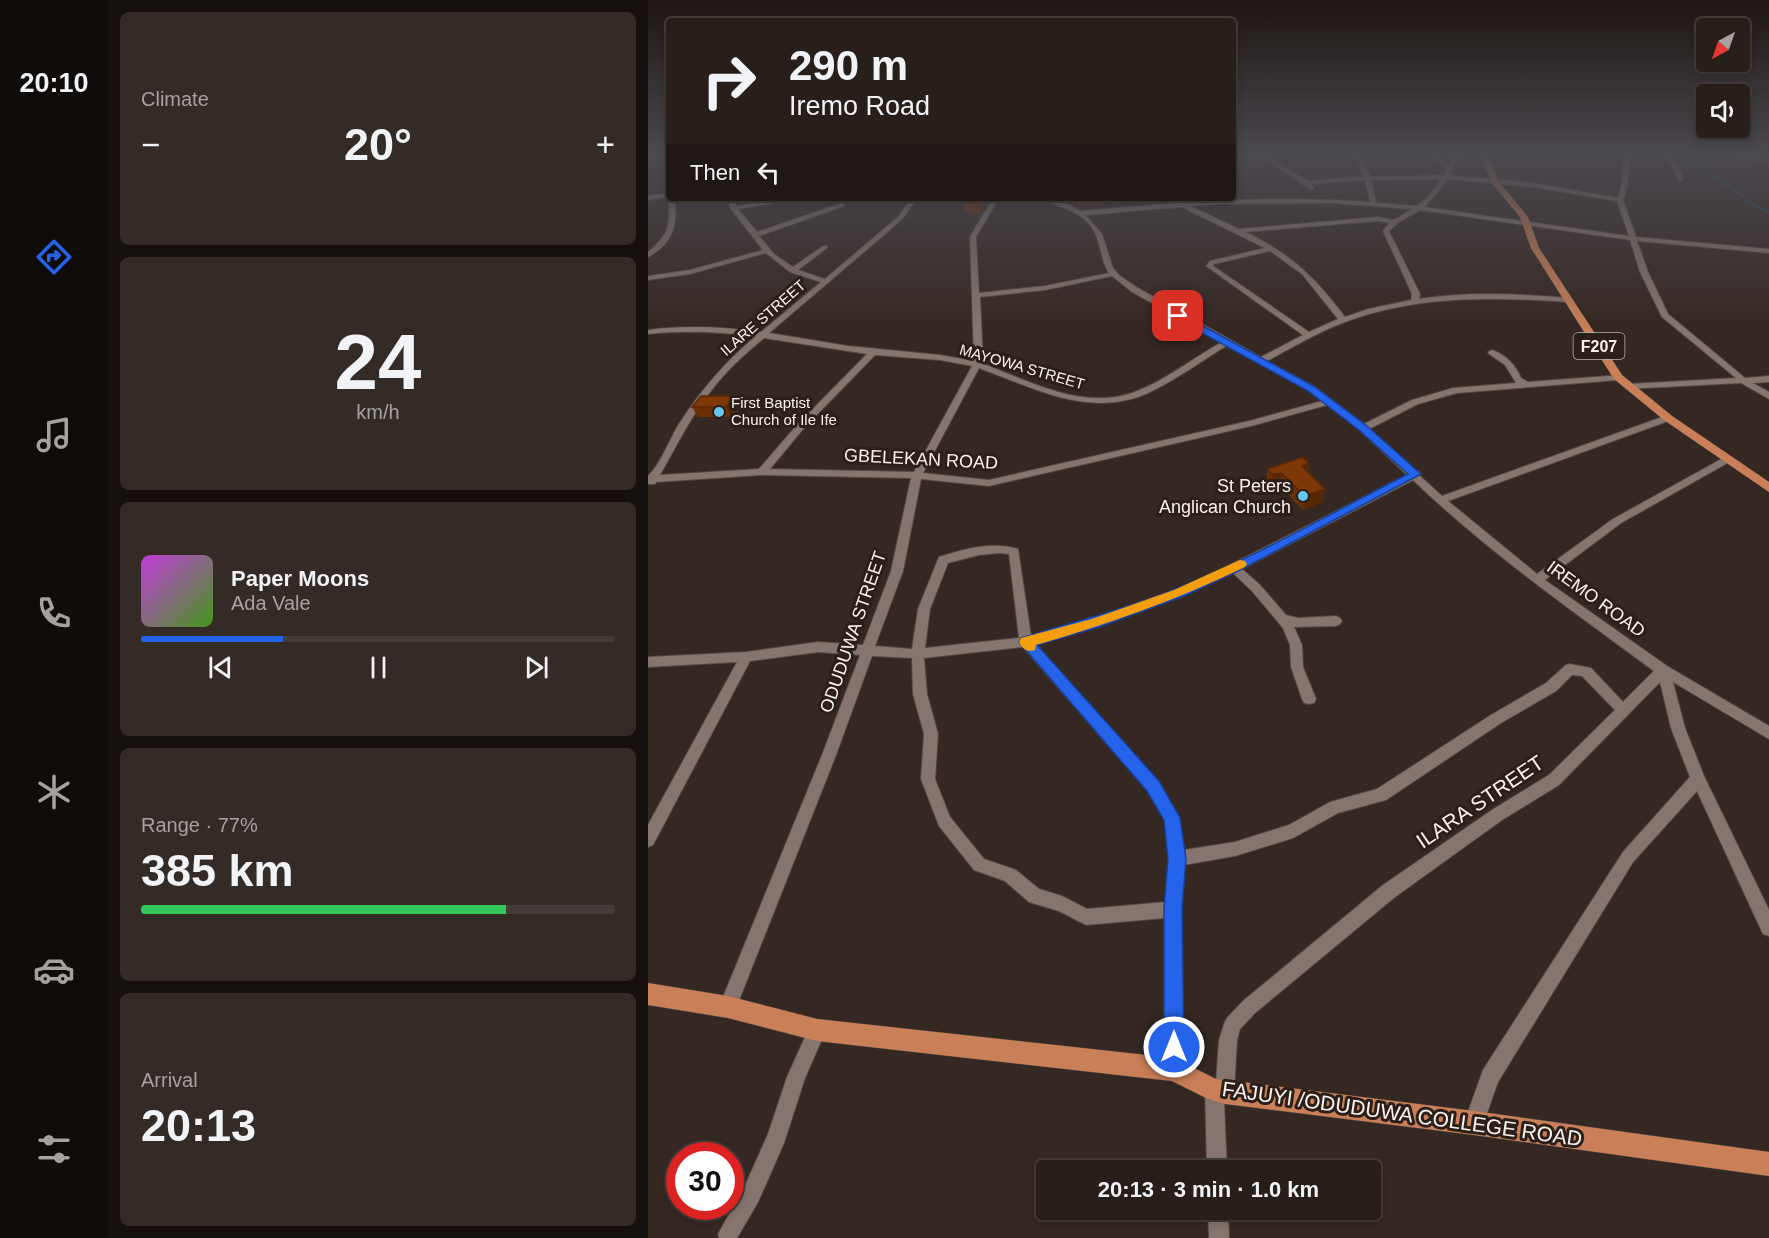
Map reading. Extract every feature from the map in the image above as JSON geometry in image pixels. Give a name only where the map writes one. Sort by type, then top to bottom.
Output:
[{"type":"main road","name":"F207","points":[[1519,214],[1528,226],[1536,248],[1618,377],[1668,418],[1769,488]]},
{"type":"main road","name":"FAJUYI /ODUDUWA COLLEGE ROAD","points":[[648,994],[728,1007],[817,1030],[1174,1070],[1220,1091],[1769,1164]]},
{"type":"street","points":[[648,255],[666,240],[674,228],[673,214]]},
{"type":"street","points":[[738,214],[766,252],[792,272],[825,281]]},
{"type":"street","points":[[755,235],[817,214]]},
{"type":"street","name":"ILARE STREET","points":[[650,482],[684,424],[710,386],[734,359],[895,222],[902,214]]},
{"type":"street","name":"ODUDUWA STREET","points":[[728,1007],[829,755],[897,571],[917,475],[979,360],[973,237],[987,214]]},
{"type":"street","points":[[975,295],[1051,288],[1113,274],[1104,259],[1099,235],[1082,214]]},
{"type":"street","points":[[1200,214],[1236,231],[1295,265],[1308,276],[1343,320]]},
{"type":"street","points":[[1408,214],[1393,222],[1386,231],[1416,294],[1415,300]]},
{"type":"street","points":[[1454,214],[1632,239],[1769,251]]},
{"type":"street","points":[[1624,214],[1632,239],[1665,315],[1744,381],[1769,396]]},
{"type":"street","points":[[1236,231],[1378,219],[1393,222]]},
{"type":"street","points":[[792,272],[825,246]]},
{"type":"street","points":[[1269,249],[1212,262],[1209,266],[1310,336]]},
{"type":"street","points":[[648,278],[690,272],[766,252]]},
{"type":"street","name":"IREMO ROAD","points":[[1113,274],[1135,290],[1226,343],[1304,384],[1363,428],[1416,474],[1440,500],[1537,580],[1664,670],[1769,734]]},
{"type":"street","points":[[1260,361],[1343,320],[1415,300],[1483,295],[1569,300]]},
{"type":"street","name":"MAYOWA STREET","points":[[648,332],[708,330],[976,365],[1062,394],[1096,401],[1113,401],[1160,383],[1226,343]]},
{"type":"street","points":[[762,472],[800,427],[873,352]]},
{"type":"street","points":[[1492,352],[1505,359],[1517,380],[1525,383]]},
{"type":"street","points":[[1363,428],[1415,402],[1444,393],[1525,383],[1618,377]]},
{"type":"street","points":[[1629,387],[1769,379]]},
{"type":"street","name":"GBELEKAN ROAD","points":[[650,482],[762,472],[917,475],[989,483],[1251,423],[1328,402]]},
{"type":"street","points":[[1440,500],[1668,418]]},
{"type":"street","points":[[1537,580],[1617,521],[1728,459]]},
{"type":"street","points":[[648,662],[746,657],[818,647],[918,654],[980,649],[1026,642],[1094,623],[1179,593],[1234,568],[1416,474]]},
{"type":"street","points":[[1173,909],[1086,917],[1062,904],[1035,896],[1010,875],[980,865],[944,821],[928,778],[931,734],[920,694],[918,654],[924,609],[943,560],[993,549],[1010,549],[1015,555],[1026,642],[1153,786],[1172,818],[1177,859],[1173,909],[1174,1070]]},
{"type":"street","points":[[1234,568],[1283,619],[1296,645],[1295,660],[1309,699]]},
{"type":"street","points":[[1283,619],[1298,623],[1336,621]]},
{"type":"street","points":[[648,840],[746,657]]},
{"type":"street","points":[[1177,859],[1235,849],[1293,831],[1335,807],[1381,795],[1496,719],[1551,687],[1570,669],[1586,672],[1624,711]]},
{"type":"street","points":[[1664,670],[1678,728],[1698,779],[1714,808],[1769,928]]},
{"type":"street","name":"ILARA STREET","points":[[1217,1160],[1220,1091],[1228,1040],[1233,1024],[1249,1007],[1389,891],[1497,815],[1554,780],[1664,670]]},
{"type":"street","points":[[1474,1123],[1490,1077],[1628,857],[1698,779]]},
{"type":"street","points":[[728,1234],[751,1195],[777,1136],[796,1077],[817,1030]]},
{"type":"street","points":[[1218,1220],[1219,1238]]},
{"type":"building","points":[[701,396],[734,396],[726,407],[692,407]]},
{"type":"building","points":[[1302,457],[1309,463],[1302,466],[1325,489],[1305,496],[1281,473],[1273,475],[1267,469]]},
{"type":"slow traffic","points":[[1030,647],[1026,642],[1094,623],[1179,593],[1240,564]]},
{"type":"place","name":"First Baptist Church of Ile Ife","points":[[719,412]]},
{"type":"place","name":"St Peters Anglican Church","points":[[1303,496]]},
{"type":"route","points":[[1174,1047],[1173,909],[1177,859],[1172,818],[1153,786],[1026,642],[1094,623],[1179,593],[1234,568],[1416,474],[1363,428],[1312,389],[1178,316]]}]
